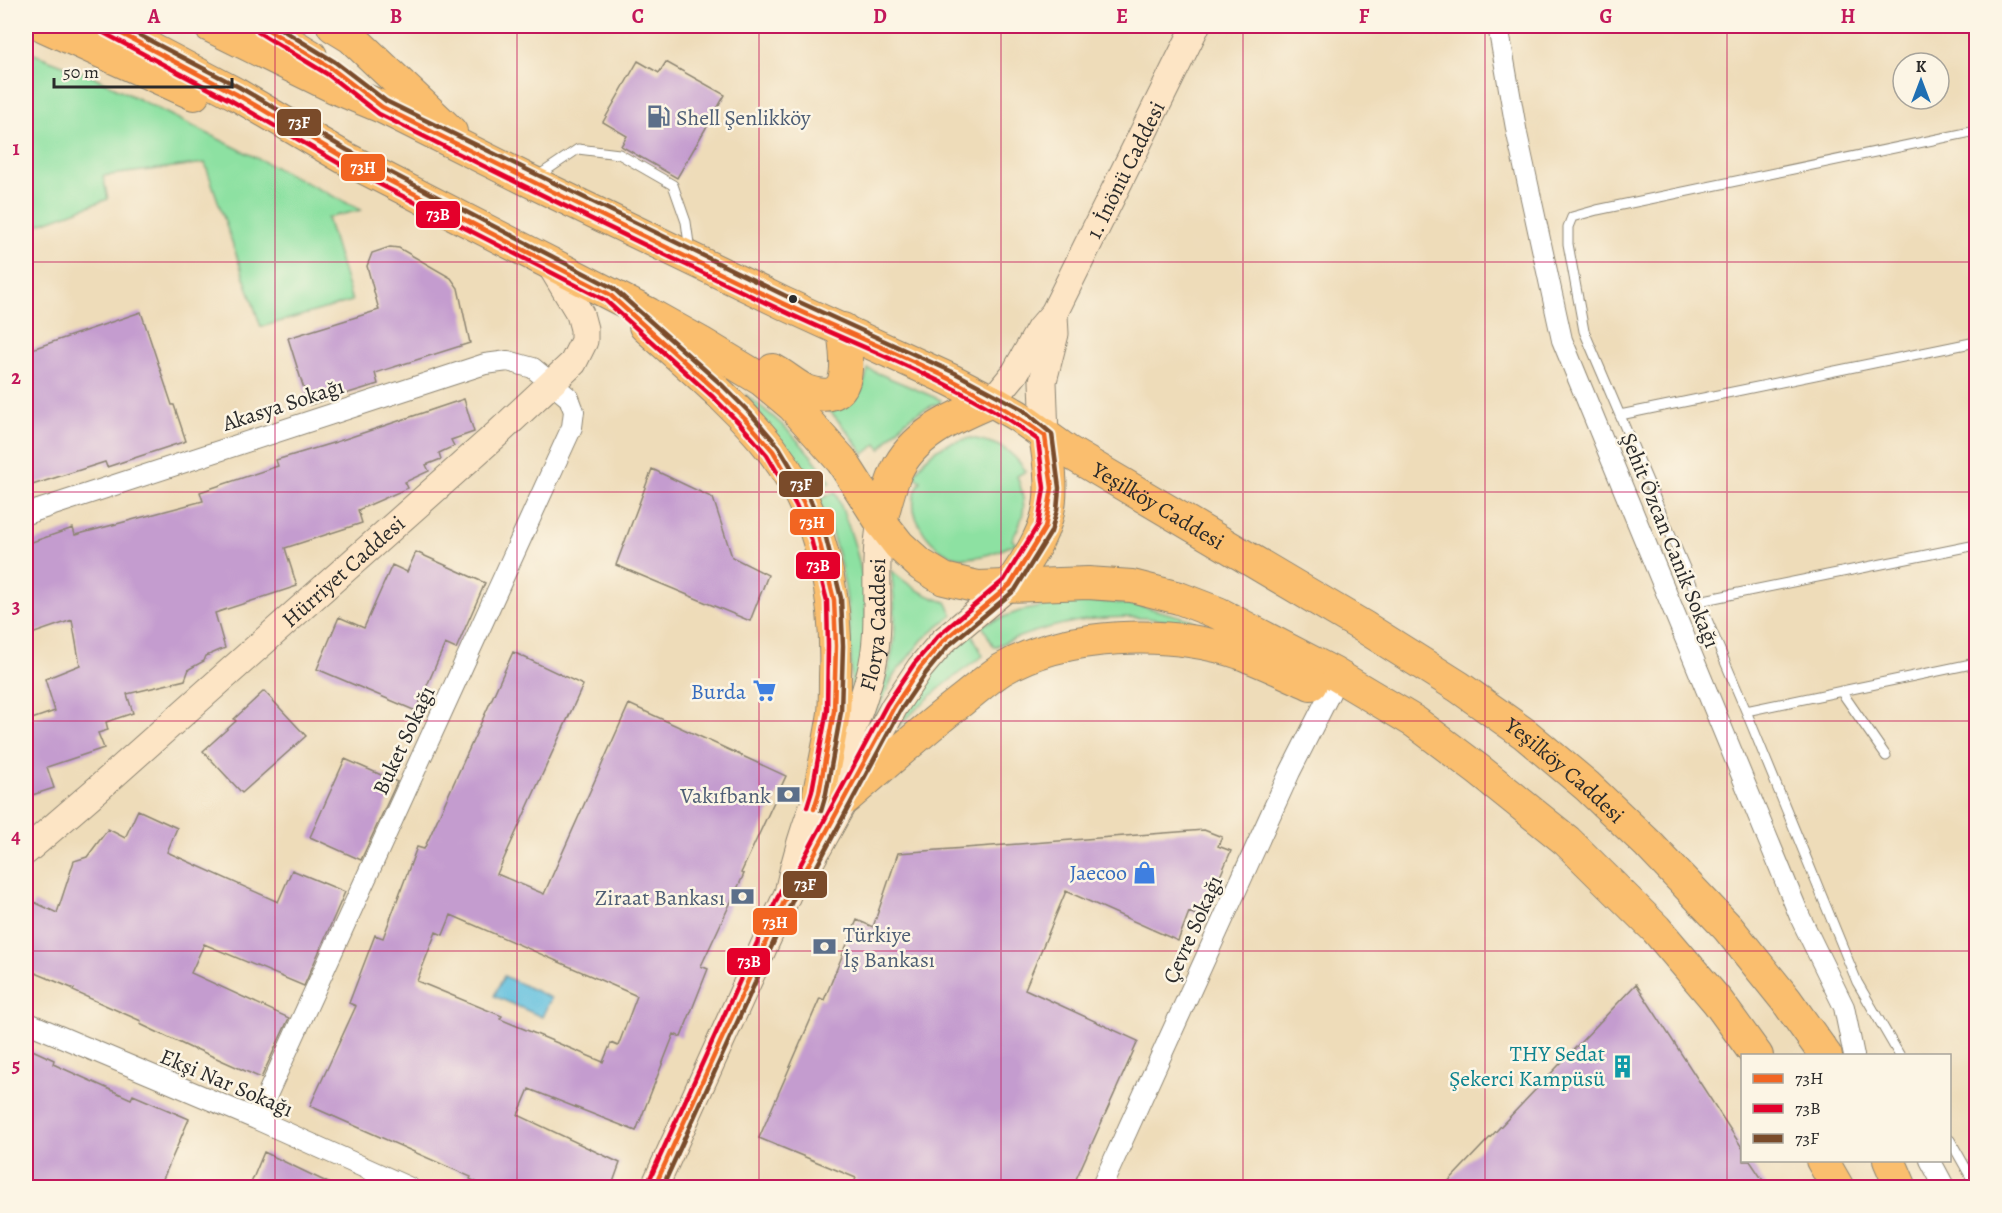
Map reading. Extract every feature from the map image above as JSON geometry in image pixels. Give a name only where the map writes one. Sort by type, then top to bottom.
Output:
[{"type":"highway","points":[[44,26],[343,157]]},
{"type":"highway","points":[[107,26],[236,94],[343,157],[548,261],[722,355],[762,380],[793,406],[842,461],[881,522],[899,545],[921,565],[944,579],[978,587],[1088,582],[1132,586],[1179,598],[1218,613],[1274,642],[1415,722],[1567,841],[1656,929],[1718,1002],[1756,1054]]},
{"type":"highway","points":[[210,26],[317,79],[382,107]]},
{"type":"highway","points":[[262,26],[331,68],[382,107]]},
{"type":"highway","points":[[333,26],[351,37],[476,155]]},
{"type":"highway","name":"Yeşilköy Caddesi","points":[[382,107],[530,182],[992,401],[1018,416],[1067,451],[1364,627],[1459,687],[1525,734],[1602,800],[1648,844],[1728,928],[1786,1000],[1825,1054]]},
{"type":"highway","points":[[609,294],[746,419],[790,478],[818,536],[834,600],[836,646],[833,796]]},
{"type":"highway","points":[[722,355],[769,368],[807,392],[824,395],[836,392],[844,384],[848,369],[843,329]]},
{"type":"highway","points":[[881,522],[897,470],[915,444],[932,430],[953,418],[992,401]]},
{"type":"highway","points":[[1010,585],[1045,528],[1050,508],[1052,488],[1045,436]]},
{"type":"highway","points":[[833,796],[907,744],[1000,671],[1035,654],[1073,642],[1107,639],[1197,642],[1238,653],[1330,693],[1415,722]]},
{"type":"highway","points":[[1823,1162],[1838,1188]]},
{"type":"highway","points":[[1888,1162],[1901,1188]]},
{"type":"main road","name":"1. İnönü Caddesi","points":[[1054,313],[1197,26]]},
{"type":"main road","name":"Hürriyet Caddesi","points":[[26,851],[553,384],[573,363],[584,341],[584,329],[580,314],[548,261]]},
{"type":"main road","points":[[992,401],[1015,373],[1040,329],[1054,313]]},
{"type":"main road","points":[[1045,436],[1043,381],[1054,334],[1054,313]]},
{"type":"main road","name":"Florya Caddesi","points":[[833,796],[833,771],[853,728],[870,675],[876,642],[877,554],[881,522]]},
{"type":"main road","name":"Florya Caddesi","points":[[654,1188],[788,893],[793,870],[833,796],[920,668],[943,641],[1010,585]]},
{"type":"street","name":"Şehit Özcan Canik Sokağı","points":[[1498,26],[1517,134],[1562,340],[1800,916],[1844,1007],[1854,1054]]},
{"type":"street","name":"Akasya Sokağı","points":[[26,514],[485,364],[508,361],[533,368],[553,384]]},
{"type":"street","name":"Buket Sokağı","points":[[256,1119],[572,427],[574,411],[568,398],[553,384]]},
{"type":"street","name":"Çevre Sokağı","points":[[1101,1188],[1290,772],[1330,693]]},
{"type":"street","name":"Ekşi Nar Sokağı","points":[[26,1022],[256,1119],[410,1188]]},
{"type":"street","points":[[1931,1162],[1945,1188]]},
{"type":"lane","points":[[1899,1054],[1857,982],[1746,711],[1584,331],[1568,244],[1568,227],[1572,217],[1597,210],[1977,131]]},
{"type":"lane","points":[[530,182],[578,149],[619,154],[673,185],[686,222],[691,259]]},
{"type":"lane","points":[[1620,415],[1977,342]]},
{"type":"lane","points":[[1699,601],[1977,545]]},
{"type":"lane","points":[[1746,711],[1977,663]]},
{"type":"lane","points":[[1841,691],[1886,756]]},
{"type":"lane","points":[[1951,1142],[1977,1186]]},
{"type":"green space","points":[[26,51],[94,77],[361,210],[327,218],[352,301],[261,327],[205,163],[103,176],[108,199],[26,229]]},
{"type":"green space","points":[[868,369],[941,400],[940,403],[906,420],[881,449],[877,444],[864,454],[829,410],[856,397]]},
{"type":"green space","points":[[745,394],[792,434],[831,482],[813,489]]},
{"type":"green space","points":[[971,438],[1003,448],[1026,471],[1017,476],[1024,509],[1012,540],[1016,543],[988,554],[966,558],[948,554],[939,549],[924,533],[915,513],[914,503],[915,491],[921,481],[914,476],[919,467],[937,449],[952,442]]},
{"type":"green space","points":[[835,492],[856,551],[865,592],[866,634],[862,660],[851,695],[849,620],[842,571],[828,523],[818,500]]},
{"type":"green space","points":[[891,570],[917,589],[946,602],[953,615],[923,639],[894,675],[871,724],[888,672],[894,640]]},
{"type":"green space","points":[[1066,602],[1109,602],[1145,607],[1193,620],[1195,626],[1150,619],[1105,618],[1068,623],[1030,633],[994,647],[982,625],[1020,611]]},
{"type":"green space","points":[[971,632],[983,656],[939,689],[898,727],[920,681]]},
{"type":"water","points":[[504,976],[551,998],[542,1017],[494,996]]},
{"type":"building","points":[[638,61],[659,73],[666,62],[725,95],[677,178],[621,146],[627,136],[603,122]]},
{"type":"building","points":[[390,247],[399,248],[451,278],[458,288],[470,343],[375,373],[378,384],[309,405],[288,338],[379,310],[367,266],[372,253]]},
{"type":"building","points":[[141,312],[186,441],[107,467],[105,462],[26,487],[26,351]]},
{"type":"building","points":[[464,399],[474,432],[451,440],[454,446],[439,453],[441,459],[426,465],[429,471],[405,482],[408,488],[358,510],[362,523],[285,548],[297,586],[215,613],[225,648],[206,656],[204,661],[189,669],[185,680],[127,694],[133,713],[106,722],[108,730],[98,733],[104,748],[47,767],[54,788],[26,797],[26,721],[55,711],[45,679],[80,665],[72,620],[26,636],[26,544],[73,528],[75,535],[203,501],[200,492],[278,466],[276,460]]},
{"type":"building","points":[[652,469],[713,498],[732,557],[768,575],[750,621],[616,565]]},
{"type":"building","points":[[416,552],[485,583],[456,649],[445,644],[416,711],[317,669],[339,617],[364,628],[392,565],[407,572]]},
{"type":"building","points":[[513,652],[583,685],[497,874],[544,894],[629,704],[786,776],[701,966],[708,969],[681,1037],[674,1034],[636,1131],[529,1089],[518,1115],[620,1163],[611,1188],[488,1188],[470,1179],[471,1177],[310,1106],[356,1006],[349,1003],[375,935],[383,938],[417,847],[424,849]],"holes":[[[451,915],[637,996],[618,1046],[611,1043],[603,1062],[500,1019],[502,1016],[417,981],[436,932],[443,935]]]},
{"type":"building","points":[[264,691],[306,736],[242,793],[203,751]]},
{"type":"building","points":[[345,759],[397,782],[361,860],[310,837]]},
{"type":"building","points":[[138,810],[177,828],[167,852],[278,902],[292,870],[345,892],[304,986],[204,944],[191,973],[289,1018],[261,1078],[195,1050],[140,1024],[141,1021],[26,969],[26,909],[31,910],[34,902],[57,913],[74,861],[87,857],[108,829],[125,838]]},
{"type":"building","points":[[1204,830],[1222,837],[1218,846],[1231,851],[1202,918],[1189,912],[1178,941],[1066,891],[1025,989],[1138,1041],[1072,1188],[852,1188],[856,1178],[759,1138],[820,998],[824,1000],[857,920],[873,927],[898,853]]},
{"type":"building","name":"THY Sedat Şekerci Kampüsü","points":[[1636,984],[1741,1146],[1741,1162],[1751,1162],[1768,1188],[1442,1188]]},
{"type":"building","points":[[26,1047],[54,1060],[53,1064],[131,1099],[133,1095],[189,1119],[159,1188],[26,1188]]},
{"type":"building","points":[[264,1152],[339,1188],[249,1188]]},
{"type":"transit line","name":"73H","points":[[107,26],[236,94],[343,157],[609,294],[745,419],[773,451],[803,502],[818,536],[834,600],[836,646],[834,711],[814,809]]},
{"type":"transit line","name":"73F","points":[[122,26],[239,87],[347,150],[613,288],[751,414],[779,447],[810,499],[825,534],[841,598],[843,646],[841,712],[821,811]]},
{"type":"transit line","name":"73H","points":[[262,26],[331,68],[382,107],[782,303],[950,379],[1015,415],[1045,436],[1052,488],[1045,528],[1010,585],[943,641],[920,668],[894,707],[803,875],[788,893],[654,1188]]},
{"type":"transit line","name":"73F","points":[[276,26],[335,62],[386,101],[786,296],[955,373],[1022,409],[1052,434],[1059,488],[1057,510],[1051,532],[1015,590],[948,646],[900,711],[810,879],[794,897],[662,1188]]},
{"type":"transit line","name":"73B","points":[[258,32],[327,74],[379,114],[578,213],[945,384],[978,401],[1038,440],[1044,488],[1038,525],[1004,580],[938,636],[914,664],[887,704],[797,871],[781,890],[647,1185]]},
{"type":"transit line","name":"73B","points":[[104,33],[232,101],[340,164],[605,300],[740,424],[767,455],[796,505],[811,539],[827,601],[827,710],[807,807]]},
{"type":"place","name":"Shell Şenlikköy","points":[[658,117]]},
{"type":"place","name":"Burda","points":[[764,691]]},
{"type":"place","name":"Vakıfbank","points":[[789,795]]},
{"type":"place","name":"Jaecoo","points":[[1145,872]]},
{"type":"place","name":"Ziraat Bankası","points":[[743,897]]},
{"type":"place","name":"Türkiye İş Bankası","points":[[825,947]]},
{"type":"place","name":"THY Sedat Şekerci Kampüsü","points":[[1623,1066]]}]
